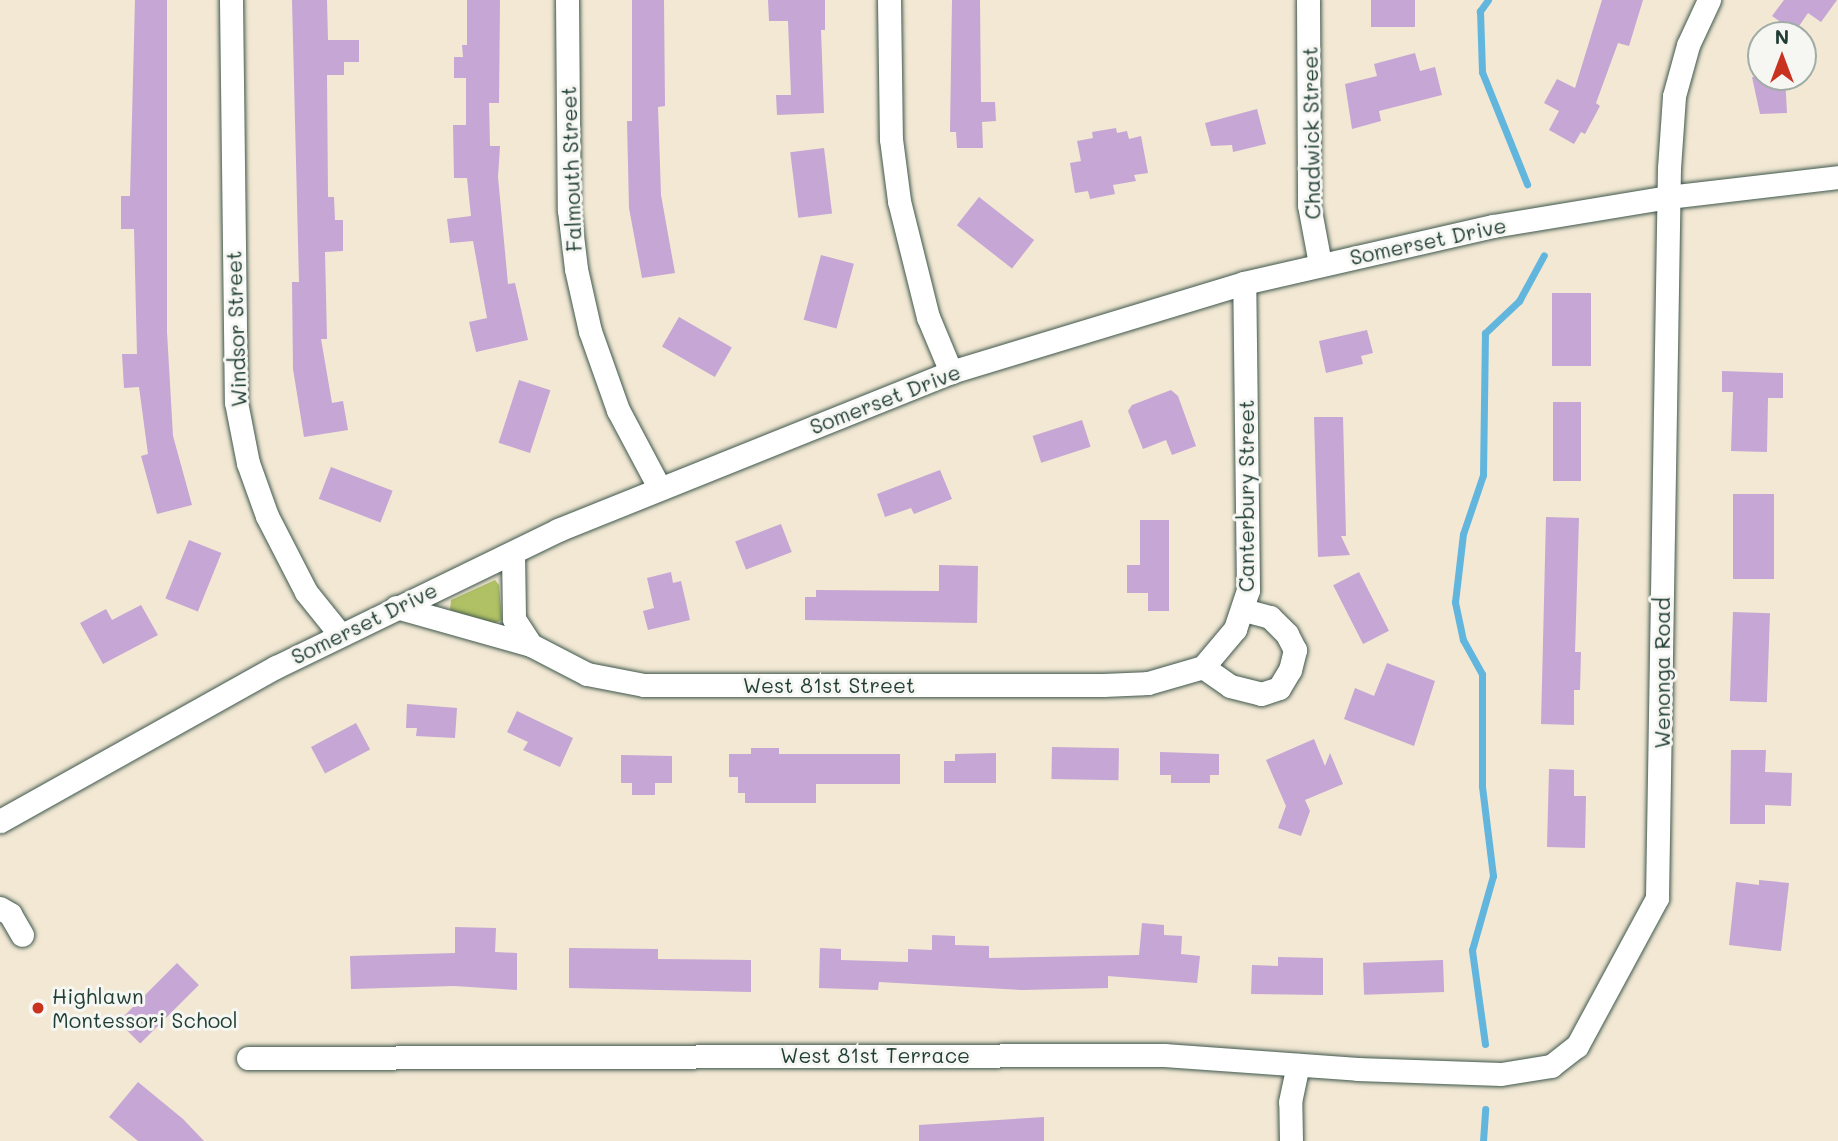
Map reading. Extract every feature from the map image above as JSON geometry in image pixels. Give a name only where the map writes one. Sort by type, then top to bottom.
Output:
[{"type":"street","name":"Windsor Street","points":[[231,0],[236,401],[248,463],[267,516],[306,592],[340,634]]},
{"type":"street","name":"Falmouth Street","points":[[567,0],[569,209],[576,269],[590,331],[618,410],[660,488]]},
{"type":"street","points":[[889,0],[891,139],[899,201],[928,317],[951,372]]},
{"type":"street","name":"Chadwick Street","points":[[1308,0],[1309,205],[1320,264]]},
{"type":"street","name":"Wenonga Road","points":[[1501,1074],[1551,1066],[1577,1046],[1657,898],[1668,197],[1674,96],[1688,45],[1709,0]]},
{"type":"street","name":"Somerset Drive","points":[[0,821],[110,756],[396,607],[660,488],[951,372],[1244,283],[1320,264],[1493,226],[1668,197],[1838,177]]},
{"type":"street","name":"Canterbury Street","points":[[1203,667],[1235,629],[1244,610],[1248,565],[1244,283]]},
{"type":"street","points":[[513,553],[514,619],[531,645]]},
{"type":"street","name":"West 81st Street","points":[[396,607],[531,645],[587,674],[644,685],[1135,683],[1203,667]]},
{"type":"street","points":[[1203,667],[1230,686],[1261,694],[1279,688],[1290,670],[1295,650],[1287,634],[1270,617],[1244,610]]},
{"type":"street","points":[[0,908],[10,914],[22,935]]},
{"type":"street","name":"West 81st Terrace","points":[[248,1058],[1164,1055],[1298,1065],[1501,1074]]},
{"type":"street","points":[[1291,1141],[1290,1102],[1298,1065]]},
{"type":"green space","points":[[495,580],[499,585],[502,620],[495,623],[450,610],[451,600]]},
{"type":"building","points":[[135,0],[167,0],[167,332],[173,436],[192,505],[157,514],[141,456],[148,454],[139,387],[124,388],[122,354],[137,354],[134,229],[121,229],[121,196],[130,196]]},
{"type":"building","points":[[292,0],[327,0],[328,40],[359,40],[359,62],[344,62],[344,75],[327,75],[328,197],[334,197],[335,220],[343,220],[343,251],[325,252],[327,339],[321,339],[332,403],[343,401],[348,430],[304,437],[293,369],[292,282],[299,282]]},
{"type":"building","points":[[467,0],[500,0],[499,103],[489,103],[490,146],[500,146],[498,177],[508,284],[515,283],[528,340],[476,352],[469,322],[487,318],[473,241],[450,243],[447,219],[471,216],[467,178],[454,178],[453,125],[466,125],[466,78],[454,78],[454,57],[463,57],[462,45],[467,45]]},
{"type":"building","points":[[632,0],[664,0],[665,106],[658,107],[661,195],[675,273],[642,278],[629,208],[627,121],[632,121]]},
{"type":"building","points":[[768,0],[825,0],[825,30],[821,30],[824,113],[777,115],[776,95],[791,95],[788,21],[769,21]]},
{"type":"building","points":[[952,0],[980,0],[981,102],[995,102],[996,121],[982,122],[983,148],[957,148],[956,132],[950,132]]},
{"type":"building","points":[[1371,0],[1415,0],[1415,27],[1371,27]]},
{"type":"building","points":[[1602,0],[1643,0],[1629,46],[1618,43],[1596,103],[1600,106],[1585,134],[1581,132],[1574,144],[1549,130],[1559,111],[1544,103],[1557,79],[1575,88]]},
{"type":"building","points":[[1784,0],[1837,0],[1821,22],[1808,13],[1803,21],[1779,21],[1772,16]]},
{"type":"building","points":[[1415,53],[1420,71],[1435,67],[1442,95],[1379,111],[1381,121],[1352,129],[1345,84],[1377,76],[1374,64]]},
{"type":"building","points":[[1755,91],[1786,91],[1787,113],[1760,114]]},
{"type":"building","points":[[1257,109],[1266,144],[1233,152],[1232,145],[1211,146],[1205,123]]},
{"type":"building","points":[[1116,128],[1117,133],[1127,131],[1129,139],[1141,136],[1148,173],[1134,175],[1136,181],[1113,185],[1115,194],[1090,199],[1088,191],[1075,193],[1070,163],[1081,161],[1077,141],[1093,138],[1092,132]]},
{"type":"building","points":[[824,148],[832,214],[798,218],[790,152]]},
{"type":"building","points":[[979,197],[1034,240],[1012,268],[957,225]]},
{"type":"building","points":[[821,255],[854,264],[837,329],[804,320]]},
{"type":"building","points":[[1552,293],[1591,293],[1591,366],[1552,366]]},
{"type":"building","points":[[679,317],[732,348],[715,377],[662,346]]},
{"type":"building","points":[[1367,330],[1373,353],[1361,356],[1363,364],[1326,373],[1319,341]]},
{"type":"building","points":[[1722,371],[1783,373],[1783,398],[1768,398],[1767,452],[1731,451],[1733,392],[1722,392]]},
{"type":"building","points":[[519,380],[550,390],[530,453],[499,443]]},
{"type":"building","points":[[1171,390],[1178,396],[1196,446],[1172,455],[1166,440],[1143,449],[1128,411],[1132,405]]},
{"type":"building","points":[[1553,402],[1581,402],[1581,481],[1553,481]]},
{"type":"building","points":[[1314,417],[1343,417],[1346,536],[1341,536],[1350,555],[1318,557]]},
{"type":"building","points":[[1082,420],[1091,447],[1041,463],[1033,436]]},
{"type":"building","points":[[331,467],[393,491],[380,522],[319,499]]},
{"type":"building","points":[[940,470],[952,499],[914,514],[911,508],[885,517],[877,494]]},
{"type":"building","points":[[1733,494],[1774,494],[1774,579],[1733,579]]},
{"type":"building","points":[[1546,517],[1579,518],[1575,652],[1581,652],[1580,690],[1574,690],[1574,725],[1541,724]]},
{"type":"building","points":[[1140,520],[1169,520],[1169,611],[1148,611],[1148,593],[1127,593],[1127,565],[1140,565]]},
{"type":"building","points":[[781,524],[792,552],[746,570],[735,542]]},
{"type":"building","points":[[189,540],[221,553],[198,612],[165,598]]},
{"type":"building","points":[[939,565],[978,566],[977,623],[805,620],[805,597],[816,597],[816,590],[939,591]]},
{"type":"building","points":[[671,572],[673,583],[681,581],[690,620],[648,630],[643,611],[654,608],[647,578]]},
{"type":"building","points":[[1359,572],[1389,631],[1363,644],[1333,585]]},
{"type":"building","points":[[141,605],[158,635],[103,664],[80,623],[106,609],[112,620]]},
{"type":"building","points":[[1733,612],[1770,613],[1767,702],[1730,701]]},
{"type":"building","points":[[1387,663],[1435,681],[1414,746],[1344,719],[1355,688],[1374,696]]},
{"type":"building","points":[[407,704],[457,708],[455,738],[416,736],[417,728],[406,728]]},
{"type":"building","points":[[517,711],[573,738],[560,767],[523,750],[528,742],[507,732]]},
{"type":"building","points":[[356,723],[370,749],[325,773],[311,747]]},
{"type":"building","points":[[1314,739],[1325,766],[1330,753],[1343,784],[1305,800],[1310,811],[1301,836],[1278,828],[1286,806],[1266,760]]},
{"type":"building","points":[[1052,747],[1119,748],[1118,780],[1051,779]]},
{"type":"building","points":[[751,748],[779,748],[779,754],[900,754],[900,784],[816,784],[816,803],[745,803],[745,793],[738,793],[738,777],[729,777],[729,754],[751,754]]},
{"type":"building","points":[[1731,750],[1766,750],[1765,772],[1792,773],[1791,806],[1765,805],[1765,824],[1730,824]]},
{"type":"building","points":[[1160,752],[1219,754],[1219,775],[1210,775],[1210,783],[1171,783],[1171,775],[1160,775]]},
{"type":"building","points":[[996,753],[996,783],[944,783],[944,761],[955,761],[955,754]]},
{"type":"building","points":[[621,755],[672,756],[672,783],[655,783],[655,795],[632,795],[632,783],[621,783]]},
{"type":"building","points":[[1549,769],[1574,770],[1574,796],[1586,796],[1585,848],[1547,847]]},
{"type":"building","points":[[1759,880],[1789,883],[1781,951],[1729,945],[1736,882],[1759,885]]},
{"type":"building","points":[[1142,923],[1164,925],[1164,935],[1182,936],[1181,954],[1200,956],[1197,983],[1108,976],[1108,988],[1022,990],[879,982],[878,990],[819,988],[820,948],[841,949],[841,960],[908,962],[908,949],[932,950],[932,935],[955,936],[955,945],[989,946],[989,958],[1139,955]]},
{"type":"building","points":[[455,927],[496,928],[495,952],[517,953],[517,990],[454,986],[351,989],[350,956],[455,953]]},
{"type":"building","points":[[569,948],[658,949],[658,959],[751,960],[751,992],[569,988]]},
{"type":"building","points":[[1278,957],[1323,958],[1323,995],[1251,994],[1252,965],[1278,966]]},
{"type":"building","points":[[1443,960],[1444,992],[1364,995],[1363,963]]},
{"type":"building","points":[[177,963],[199,985],[140,1044],[118,1022]]},
{"type":"building","points":[[138,1082],[183,1119],[204,1141],[138,1141],[109,1117]]},
{"type":"building","points":[[1044,1117],[1044,1141],[919,1141],[919,1125]]},
{"type":"waterway","points":[[1488,0],[1480,11],[1482,72],[1527,184]]},
{"type":"waterway","points":[[1485,1044],[1472,950],[1493,876],[1482,786],[1482,674],[1463,640],[1455,602],[1463,534],[1483,475],[1485,333],[1519,301],[1544,255]]},
{"type":"waterway","points":[[1483,1141],[1485,1109]]},
{"type":"place","name":"Highlawn Montessori School","points":[[38,1008]]}]
